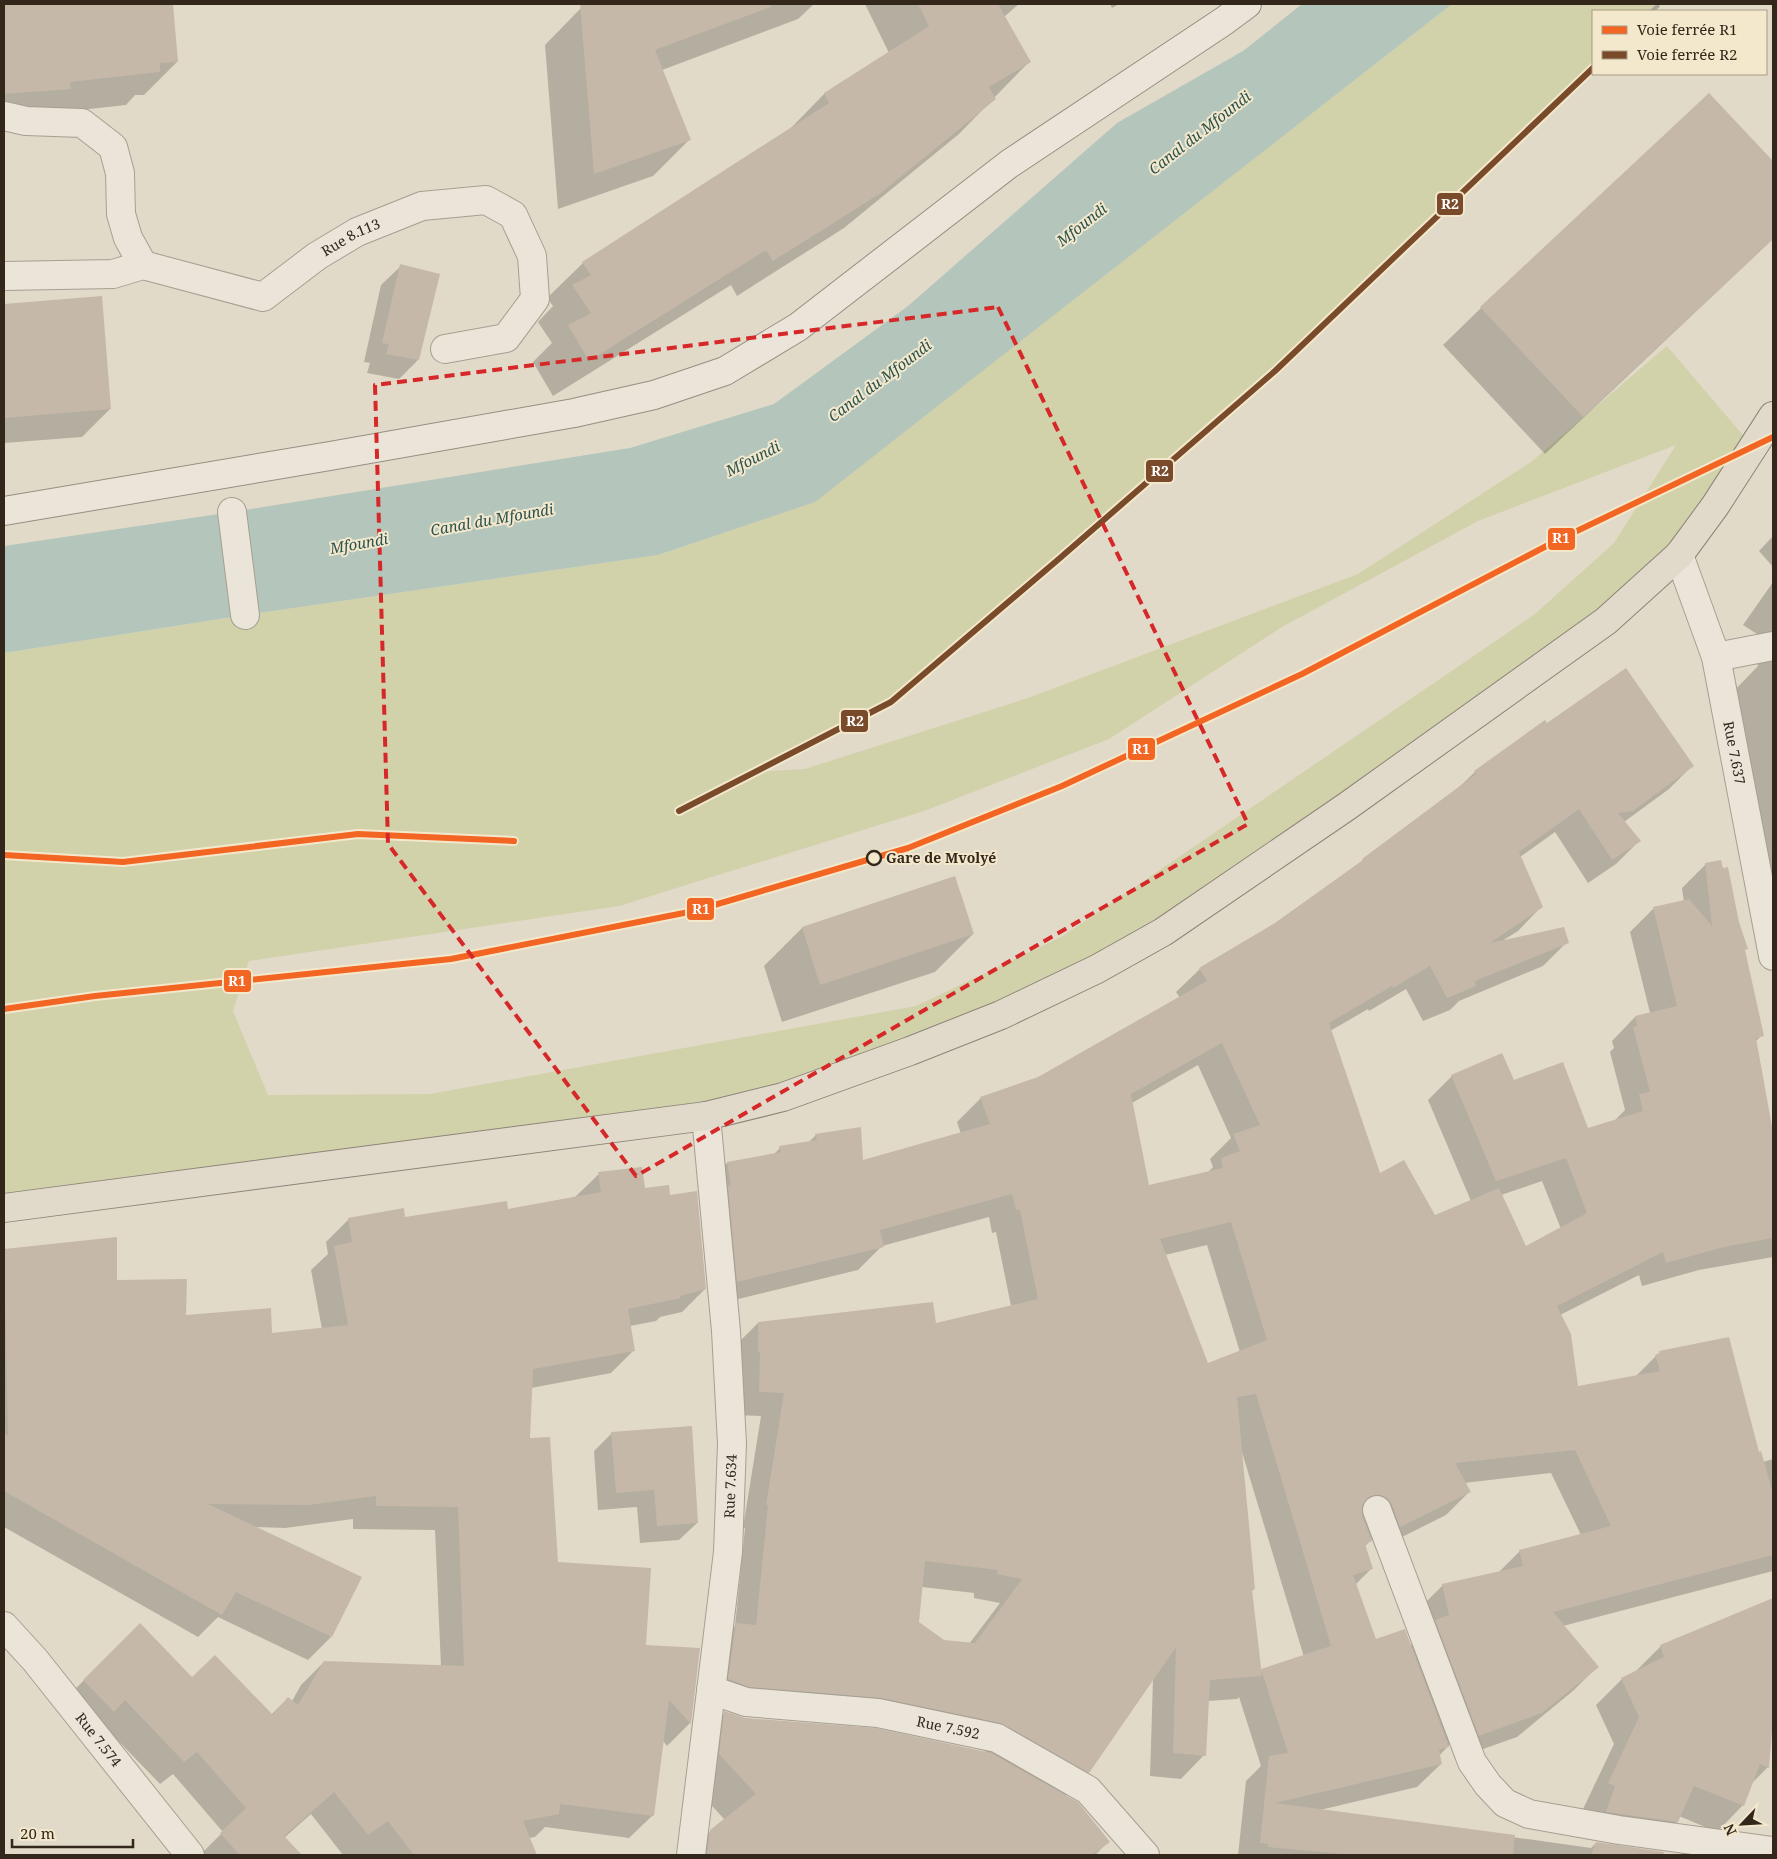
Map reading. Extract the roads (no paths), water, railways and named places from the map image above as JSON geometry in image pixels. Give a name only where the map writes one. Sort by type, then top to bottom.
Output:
[{"type":"main road","points":[[4,1208],[706,1116],[783,1097],[910,1051],[1001,1015],[1097,969],[1163,932],[1346,808],[1578,643],[1633,598],[1680,555],[1715,506],[1773,416]]},
{"type":"street","points":[[4,511],[574,413],[654,395],[725,370],[798,327],[1008,164],[1224,21],[1246,4]]},
{"type":"street","points":[[4,116],[26,121],[82,123],[113,147],[120,173],[121,214],[128,238],[143,265],[112,274],[4,276]]},
{"type":"street","name":"Rue 8.113","points":[[143,265],[264,297],[318,256],[357,232],[422,206],[486,200],[512,215],[532,256],[535,299],[506,338],[445,349]]},
{"type":"street","points":[[232,512],[244,615]]},
{"type":"street","name":"Rue 7.637","points":[[1680,555],[1716,657],[1773,956]]},
{"type":"street","points":[[1716,657],[1773,646]]},
{"type":"street","name":"Rue 7.634","points":[[691,1855],[728,1552],[732,1444],[726,1330],[706,1116]]},
{"type":"street","points":[[1377,1510],[1472,1762],[1488,1785],[1505,1803],[1529,1814],[1619,1830],[1773,1851]]},
{"type":"street","name":"Rue 7.574","points":[[4,1626],[35,1660],[190,1855]]},
{"type":"street","name":"Rue 7.592","points":[[711,1690],[746,1702],[878,1713],[997,1738],[1088,1790],[1145,1855]]},
{"type":"water","points":[[1302,4],[1452,4],[815,502],[658,555],[245,615],[4,653],[4,546],[232,512],[630,448],[774,404],[908,306],[1117,123],[1243,51]]},
{"type":"railway","points":[[1653,10],[1660,4]]},
{"type":"railway","points":[[679,811],[891,702],[1275,371],[1592,69]]},
{"type":"railway","points":[[4,855],[123,862],[358,834],[514,841]]},
{"type":"rail line","name":"R2","points":[[679,811],[891,702],[1275,371],[1592,69]]},
{"type":"rail line","name":"R1","points":[[4,1009],[95,996],[451,959],[694,911],[908,848],[1062,786],[1302,674],[1556,541],[1773,437]]},
{"type":"rail line","name":"R1","points":[[4,855],[123,862],[358,834],[514,841]]},
{"type":"place","name":"Gare de Mvolyé","points":[[874,858]]},
{"type":"water label","name":"Canal du Mfoundi","points":[[1200,133]]},
{"type":"water label","name":"Mfoundi","points":[[1082,225]]},
{"type":"water label","name":"Canal du Mfoundi","points":[[880,381]]},
{"type":"water label","name":"Mfoundi","points":[[753,459]]},
{"type":"water label","name":"Canal du Mfoundi","points":[[492,520]]},
{"type":"water label","name":"Mfoundi","points":[[359,544]]}]
